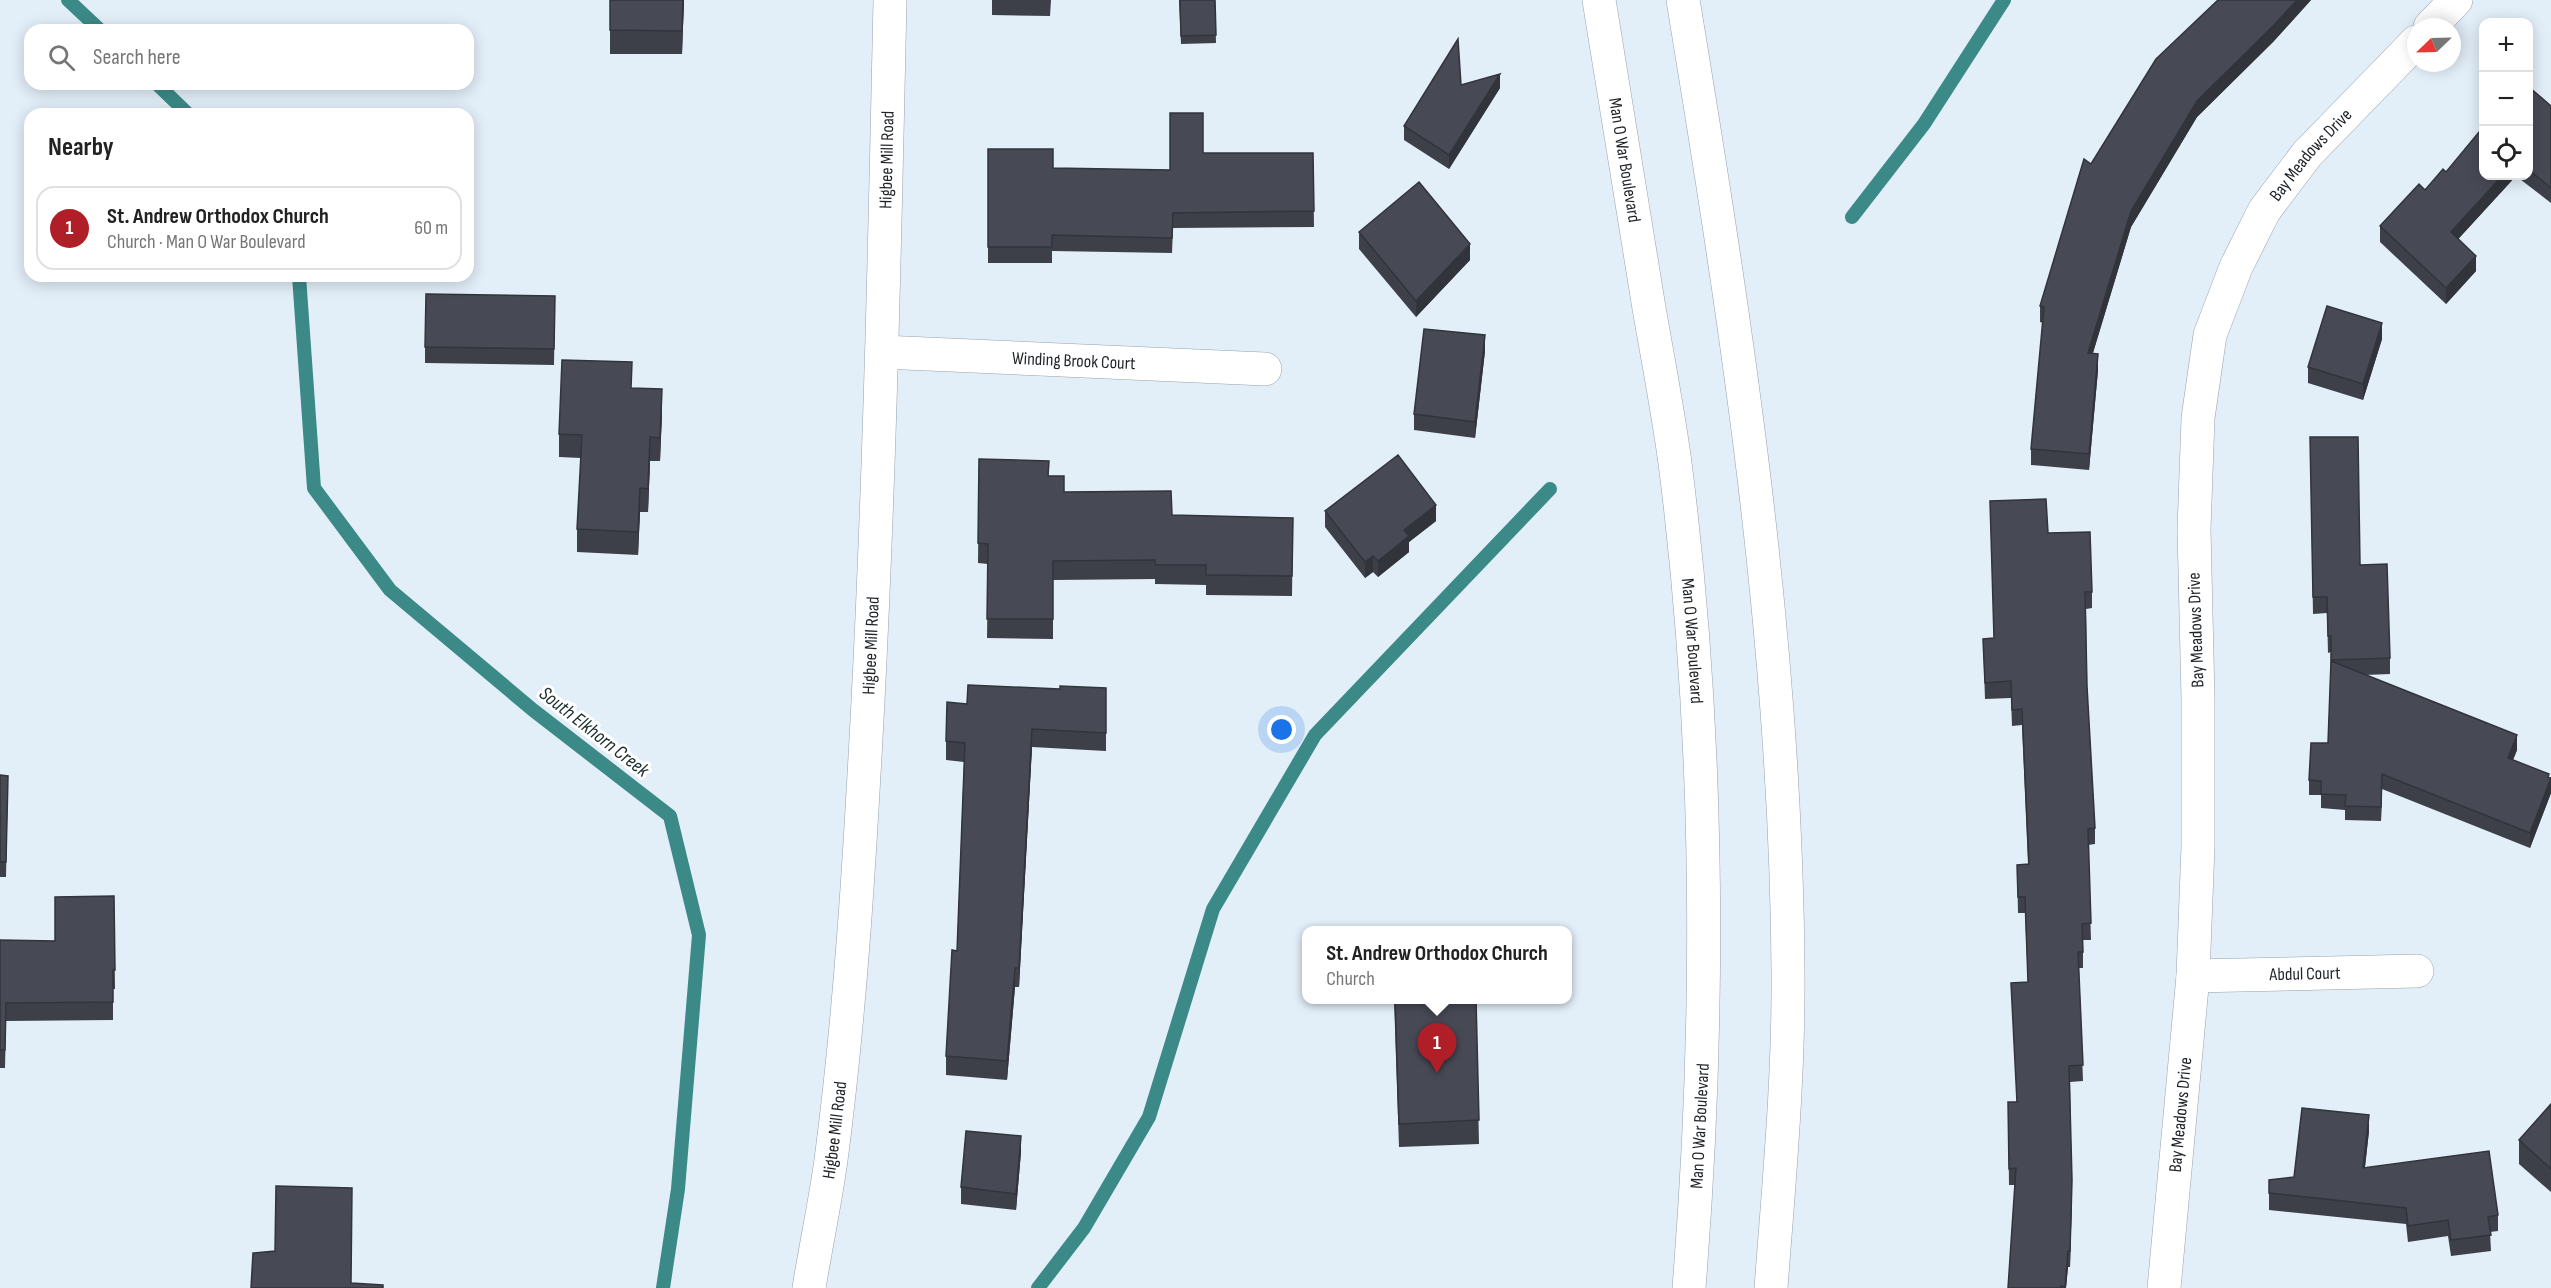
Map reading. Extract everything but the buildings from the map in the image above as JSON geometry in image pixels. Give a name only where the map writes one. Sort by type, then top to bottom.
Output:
[{"type":"street","name":"Higbee Mill Road","points":[[809,1288],[830,1164],[841,1074],[859,866],[873,599],[882,352],[890,0]]},
{"type":"street","name":"Man O War Boulevard","points":[[1599,0],[1675,462],[1701,780],[1706,926],[1703,1059],[1689,1288]]},
{"type":"street","points":[[1683,0],[1719,222],[1761,527],[1776,688],[1785,850],[1788,970],[1786,1086],[1771,1288]]},
{"type":"street","points":[[2439,18],[2456,0]]},
{"type":"street","name":"Bay Meadows Drive","points":[[2164,1288],[2193,976],[2198,846],[2194,529],[2198,418],[2210,335],[2236,267],[2264,211],[2307,154],[2407,51]]},
{"type":"street","name":"Winding Brook Court","points":[[882,352],[1264,369]]},
{"type":"street","name":"Abdul Court","points":[[2193,976],[2417,971]]},
{"type":"waterway","name":"South Elkhorn Creek","points":[[68,0],[94,24]]},
{"type":"waterway","points":[[1852,217],[1924,124],[2004,0]]},
{"type":"waterway","name":"South Elkhorn Creek","points":[[163,90],[182,108]]},
{"type":"waterway","name":"South Elkhorn Creek","points":[[299,282],[314,488],[390,590],[533,710],[670,816],[699,935],[678,1189],[663,1288]]},
{"type":"waterway","points":[[1038,1288],[1084,1228],[1149,1117],[1213,909],[1315,735],[1550,489]]},
{"type":"place","name":"St. Andrew Orthodox Church","points":[[1437,1073]]}]
